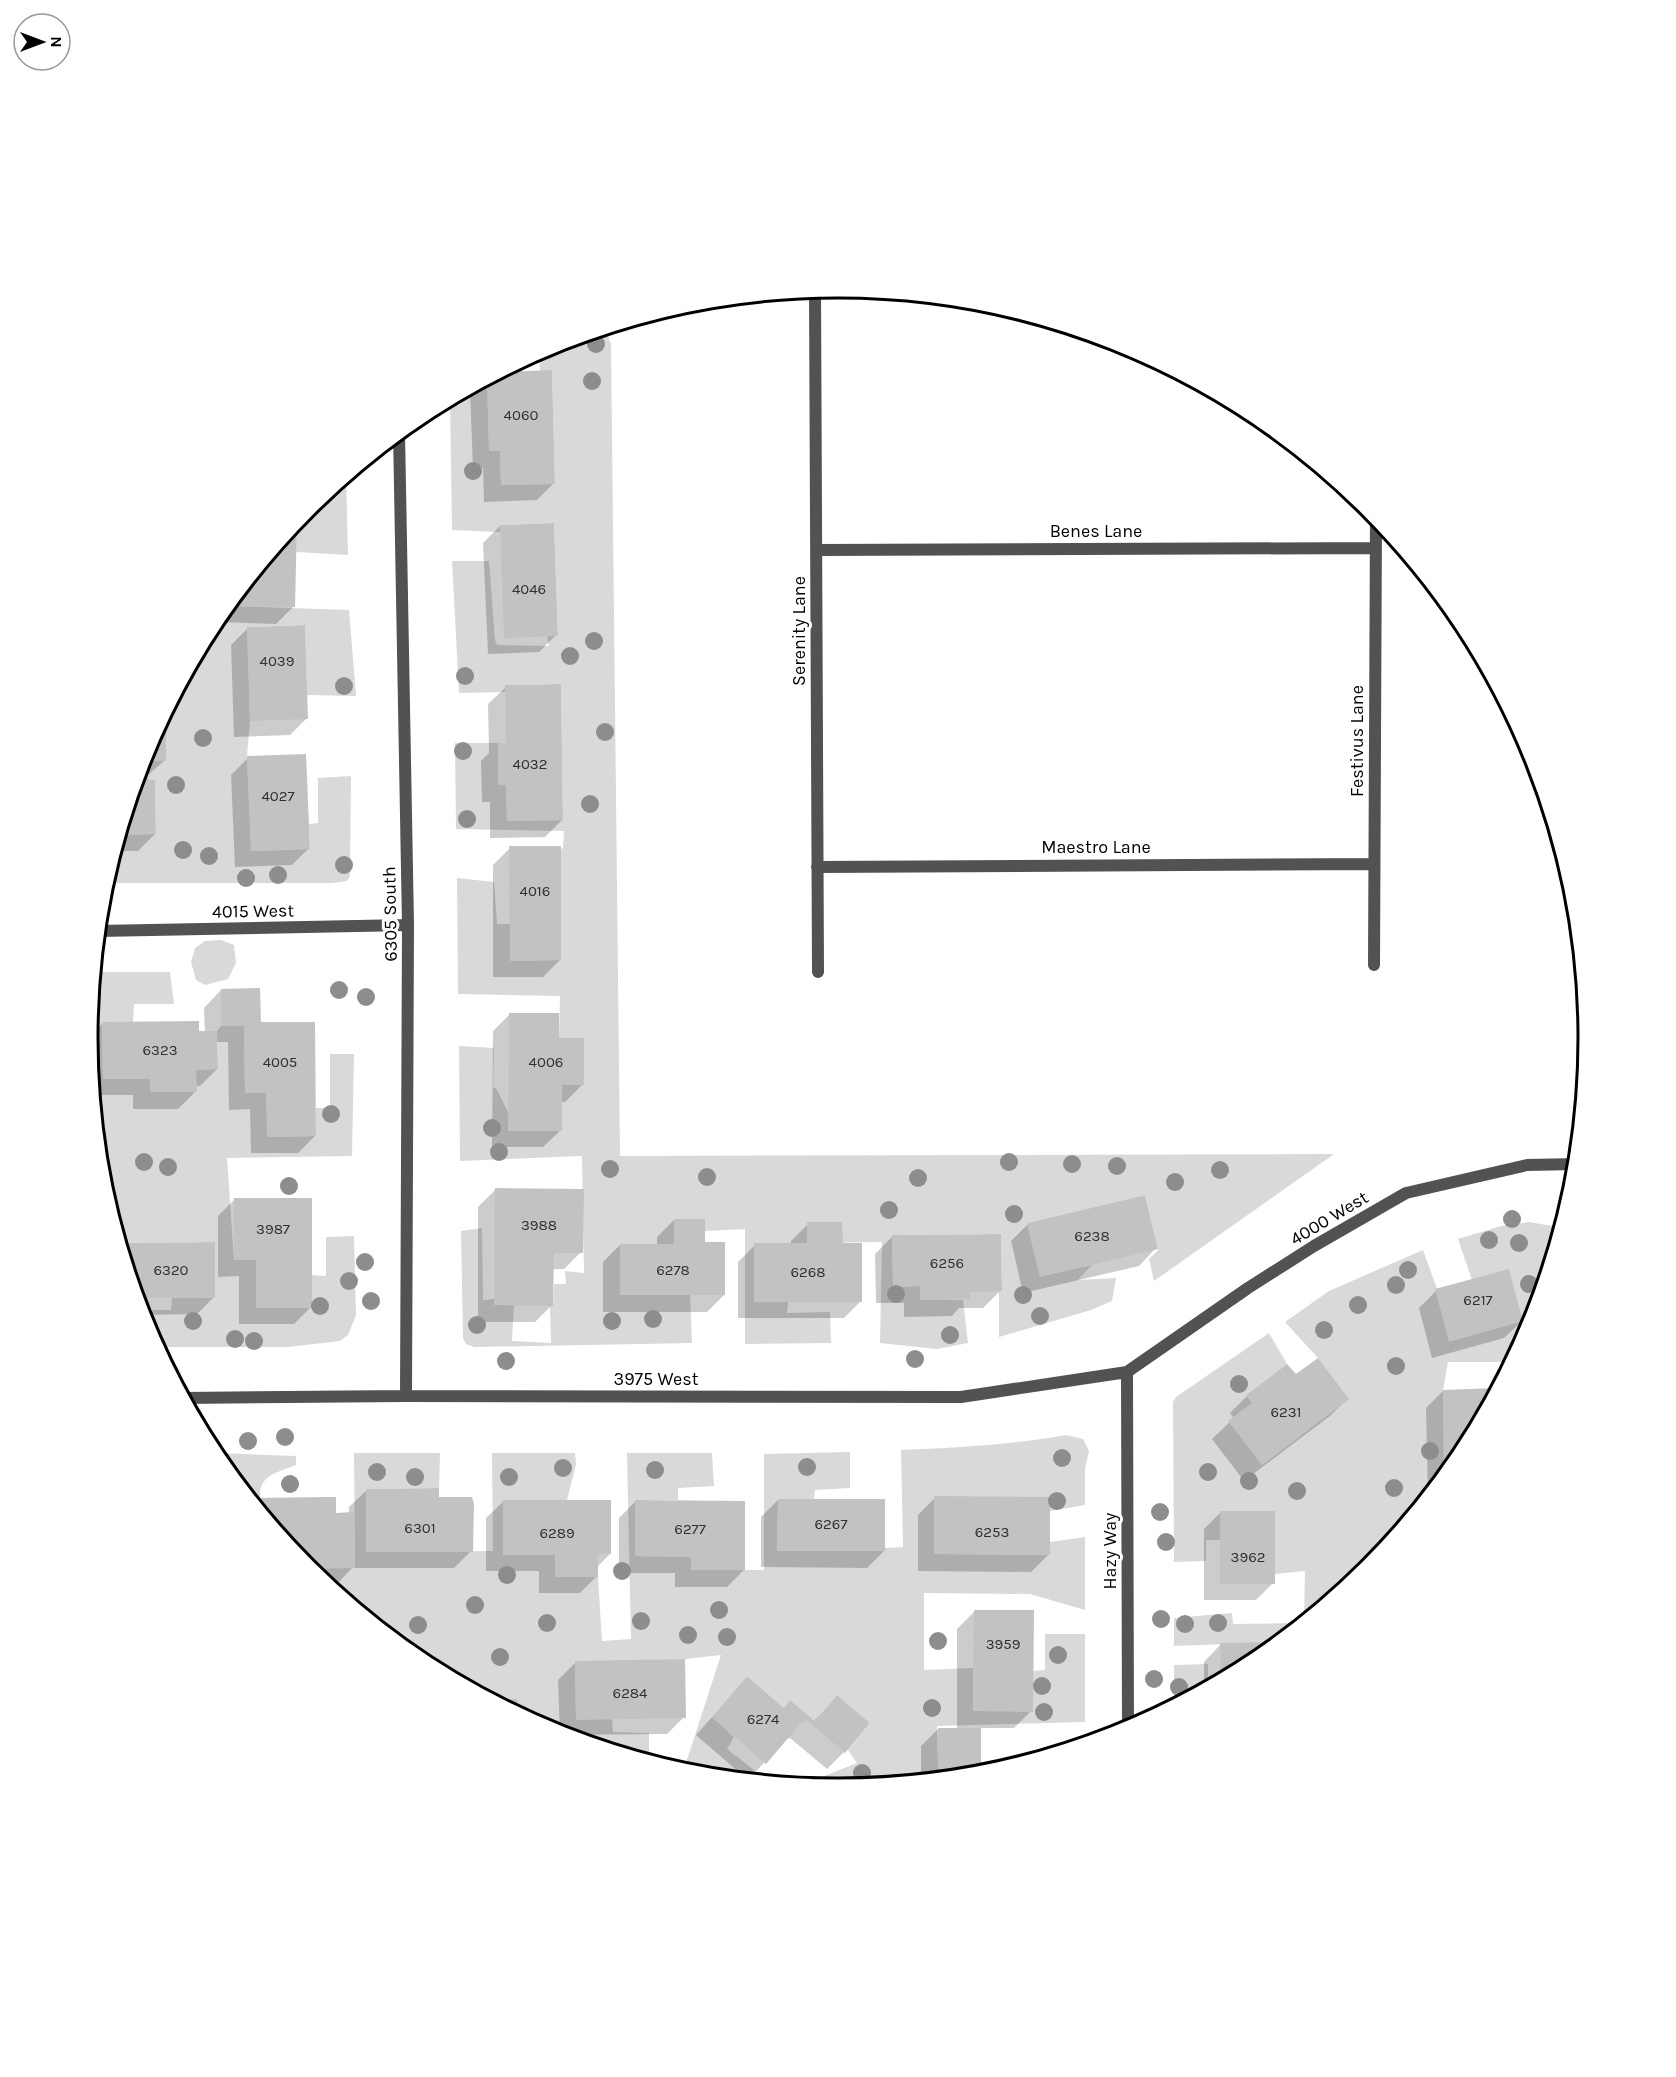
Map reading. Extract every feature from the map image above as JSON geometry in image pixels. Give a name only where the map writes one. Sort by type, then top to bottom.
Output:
[{"type":"street","name":"Serenity Lane","points":[[815,299],[818,972]]},
{"type":"street","name":"6305 South","points":[[399,442],[408,925],[406,1396]]},
{"type":"street","name":"Festivus Lane","points":[[1374,965],[1376,530]]},
{"type":"street","name":"Benes Lane","points":[[817,550],[1376,548]]},
{"type":"street","name":"Maestro Lane","points":[[817,867],[1374,864]]},
{"type":"street","name":"4015 West","points":[[106,931],[408,925]]},
{"type":"street","name":"4000 West","points":[[1127,1372],[1248,1288],[1314,1246],[1406,1193],[1527,1165],[1567,1164]]},
{"type":"street","name":"3975 West","points":[[191,1398],[961,1397],[1127,1372]]},
{"type":"street","name":"Hazy Way","points":[[1127,1372],[1128,1720]]},
{"type":"shaded area","points":[[607,335],[611,344],[620,1156],[1334,1154],[1154,1281],[1149,1259],[1159,1249],[1145,1195],[1027,1223],[1040,1276],[1092,1265],[1078,1280],[1116,1278],[1112,1301],[1091,1310],[999,1337],[999,1291],[1002,1291],[1001,1234],[892,1235],[893,1287],[920,1286],[920,1300],[963,1300],[968,1343],[937,1349],[880,1343],[882,1242],[807,1243],[788,1302],[787,1313],[830,1312],[831,1343],[745,1344],[745,1229],[705,1231],[705,1219],[674,1219],[674,1244],[620,1244],[620,1295],[690,1293],[692,1343],[474,1347],[466,1344],[463,1338],[461,1231],[482,1228],[483,1300],[494,1299],[495,1305],[514,1305],[512,1341],[551,1343],[550,1306],[553,1305],[554,1284],[566,1284],[565,1271],[584,1273],[582,1156],[460,1161],[459,1046],[494,1048],[493,1088],[496,1088],[508,1112],[562,1131],[562,1085],[584,1085],[583,1038],[559,1038],[560,996],[458,994],[457,878],[494,882],[497,924],[510,924],[510,961],[561,960],[561,849],[563,848],[564,831],[456,829],[455,743],[498,743],[498,785],[506,785],[507,821],[563,820],[561,684],[505,685],[505,692],[459,693],[452,561],[489,561],[497,645],[549,646],[547,636],[558,635],[554,523],[500,525],[500,532],[452,530],[450,408],[487,386],[489,451],[500,451],[501,485],[555,484],[552,371],[540,371],[539,361]]},
{"type":"shaded area","points":[[346,485],[348,555],[296,552],[297,533]]},
{"type":"shaded area","points":[[238,606],[349,610],[356,696],[307,695],[305,625],[247,627],[250,721],[247,756],[251,851],[310,849],[309,824],[318,823],[318,778],[351,776],[350,876],[347,881],[332,883],[115,883],[127,835],[156,834],[155,781],[148,780],[148,771],[152,761],[166,760],[166,730],[197,668]]},
{"type":"shaded area","points":[[221,940],[234,945],[236,963],[228,979],[205,985],[196,980],[191,962],[195,948],[205,941]]},
{"type":"shaded area","points":[[101,972],[170,972],[174,1004],[134,1004],[133,1022],[102,1022],[103,1079],[150,1079],[150,1092],[196,1092],[196,1070],[218,1069],[217,1031],[221,1026],[244,1026],[245,1093],[266,1093],[268,1137],[316,1136],[316,1108],[330,1108],[330,1054],[354,1054],[352,1156],[227,1158],[234,1260],[256,1260],[256,1308],[312,1308],[312,1275],[326,1276],[326,1237],[354,1236],[356,1315],[348,1335],[340,1341],[288,1347],[165,1347],[149,1310],[171,1310],[172,1298],[215,1297],[215,1242],[127,1243],[112,1183],[99,1087]]},
{"type":"shaded area","points":[[1529,1222],[1554,1226],[1539,1277],[1523,1320],[1509,1270],[1472,1280],[1458,1239],[1501,1226]]},
{"type":"shaded area","points":[[1423,1250],[1437,1289],[1449,1341],[1522,1321],[1504,1362],[1448,1362],[1443,1390],[1444,1464],[1395,1527],[1362,1562],[1304,1613],[1305,1571],[1275,1574],[1274,1511],[1221,1511],[1220,1540],[1206,1540],[1206,1561],[1174,1562],[1173,1402],[1176,1397],[1269,1333],[1287,1364],[1246,1395],[1252,1403],[1229,1421],[1262,1465],[1348,1399],[1318,1358],[1285,1322],[1329,1291]]},
{"type":"shaded area","points":[[1066,1435],[1083,1439],[1089,1451],[1085,1469],[1085,1505],[1050,1511],[934,1497],[935,1554],[1049,1555],[1050,1542],[1085,1537],[1085,1610],[1030,1594],[924,1593],[924,1670],[973,1668],[973,1711],[1033,1671],[1045,1670],[1045,1634],[1085,1634],[1085,1722],[937,1726],[938,1769],[955,1770],[886,1777],[819,1778],[857,1763],[848,1750],[870,1723],[837,1695],[815,1721],[790,1700],[784,1708],[747,1676],[712,1717],[734,1737],[727,1749],[754,1770],[750,1774],[741,1773],[686,1763],[721,1655],[685,1659],[575,1662],[576,1719],[612,1719],[613,1732],[649,1733],[649,1755],[600,1740],[517,1706],[517,1699],[504,1699],[468,1680],[387,1626],[321,1568],[355,1567],[354,1453],[440,1453],[439,1488],[366,1489],[366,1552],[493,1551],[492,1453],[575,1453],[576,1464],[567,1500],[503,1500],[503,1555],[555,1555],[556,1577],[598,1577],[602,1641],[631,1639],[627,1453],[712,1453],[714,1486],[678,1488],[678,1500],[635,1500],[635,1556],[691,1557],[691,1570],[764,1570],[764,1454],[850,1452],[850,1488],[815,1490],[814,1499],[778,1499],[777,1551],[885,1551],[885,1548],[903,1547],[901,1450],[984,1446]]},
{"type":"shaded area","points":[[224,1453],[296,1456],[296,1465],[266,1479],[260,1490],[260,1498]]},
{"type":"shaded area","points":[[1232,1613],[1233,1624],[1292,1623],[1266,1642],[1174,1646],[1174,1618]]},
{"type":"shaded area","points":[[1208,1664],[1208,1680],[1174,1699],[1174,1665]]},
{"type":"building","points":[[552,370],[555,484],[501,485],[500,451],[489,451],[487,386],[516,371]]},
{"type":"building","points":[[554,523],[558,636],[504,638],[500,525]]},
{"type":"building","points":[[297,533],[295,607],[238,606]]},
{"type":"building","points":[[305,625],[308,719],[250,721],[247,627]]},
{"type":"building","points":[[561,684],[563,820],[507,821],[506,785],[498,785],[498,743],[506,743],[505,685]]},
{"type":"building","points":[[165,730],[166,730],[166,761],[152,761]]},
{"type":"building","points":[[306,754],[310,849],[251,851],[247,756]]},
{"type":"building","points":[[148,771],[148,780],[155,780],[156,834],[127,835]]},
{"type":"building","points":[[509,846],[561,846],[561,960],[510,961]]},
{"type":"building","points":[[260,988],[261,1022],[315,1022],[316,1136],[267,1137],[266,1093],[245,1093],[244,1026],[221,1026],[221,989]]},
{"type":"building","points":[[509,1013],[559,1013],[559,1038],[584,1038],[584,1085],[562,1085],[562,1131],[508,1131]]},
{"type":"building","points":[[199,1021],[199,1031],[217,1031],[218,1069],[196,1070],[197,1092],[150,1092],[150,1079],[103,1079],[102,1022]]},
{"type":"building","points":[[495,1188],[584,1189],[583,1253],[554,1253],[553,1306],[494,1305]]},
{"type":"building","points":[[1145,1195],[1158,1249],[1040,1277],[1027,1223]]},
{"type":"building","points":[[234,1198],[312,1198],[312,1308],[256,1308],[256,1260],[234,1260]]},
{"type":"building","points":[[674,1219],[705,1219],[705,1242],[725,1242],[725,1295],[620,1295],[620,1244],[674,1244]]},
{"type":"building","points":[[807,1222],[842,1222],[843,1243],[862,1243],[862,1302],[754,1302],[754,1243],[807,1243]]},
{"type":"building","points":[[1001,1234],[1002,1291],[970,1292],[970,1299],[920,1300],[920,1286],[893,1287],[892,1235]]},
{"type":"building","points":[[215,1242],[215,1298],[145,1298],[127,1243]]},
{"type":"building","points":[[1509,1269],[1523,1320],[1449,1342],[1435,1289]]},
{"type":"building","points":[[1318,1358],[1349,1399],[1262,1465],[1228,1421],[1252,1403],[1246,1395],[1287,1364],[1296,1374]]},
{"type":"building","points":[[1490,1388],[1444,1464],[1443,1390]]},
{"type":"building","points":[[439,1488],[439,1497],[472,1497],[474,1504],[473,1552],[366,1552],[366,1489]]},
{"type":"building","points":[[934,1496],[1050,1497],[1050,1555],[934,1554]]},
{"type":"building","points":[[336,1497],[336,1513],[354,1512],[355,1568],[321,1569],[281,1527],[258,1498]]},
{"type":"building","points":[[778,1499],[885,1499],[885,1551],[777,1551]]},
{"type":"building","points":[[503,1500],[611,1500],[611,1554],[598,1554],[598,1577],[555,1577],[555,1555],[503,1555]]},
{"type":"building","points":[[635,1500],[745,1501],[745,1570],[691,1570],[691,1557],[635,1556]]},
{"type":"building","points":[[1220,1511],[1275,1511],[1275,1584],[1220,1584]]},
{"type":"building","points":[[974,1610],[1034,1610],[1033,1712],[973,1711]]},
{"type":"building","points":[[1266,1642],[1221,1672],[1220,1643]]},
{"type":"building","points":[[685,1659],[686,1718],[576,1720],[575,1661]]},
{"type":"building","points":[[747,1676],[784,1708],[790,1700],[815,1721],[837,1695],[870,1723],[845,1753],[808,1721],[801,1723],[766,1764],[712,1717]]},
{"type":"building","points":[[503,1699],[517,1699],[517,1706]]},
{"type":"building","points":[[938,1728],[981,1728],[981,1765],[958,1769],[938,1769]]}]
